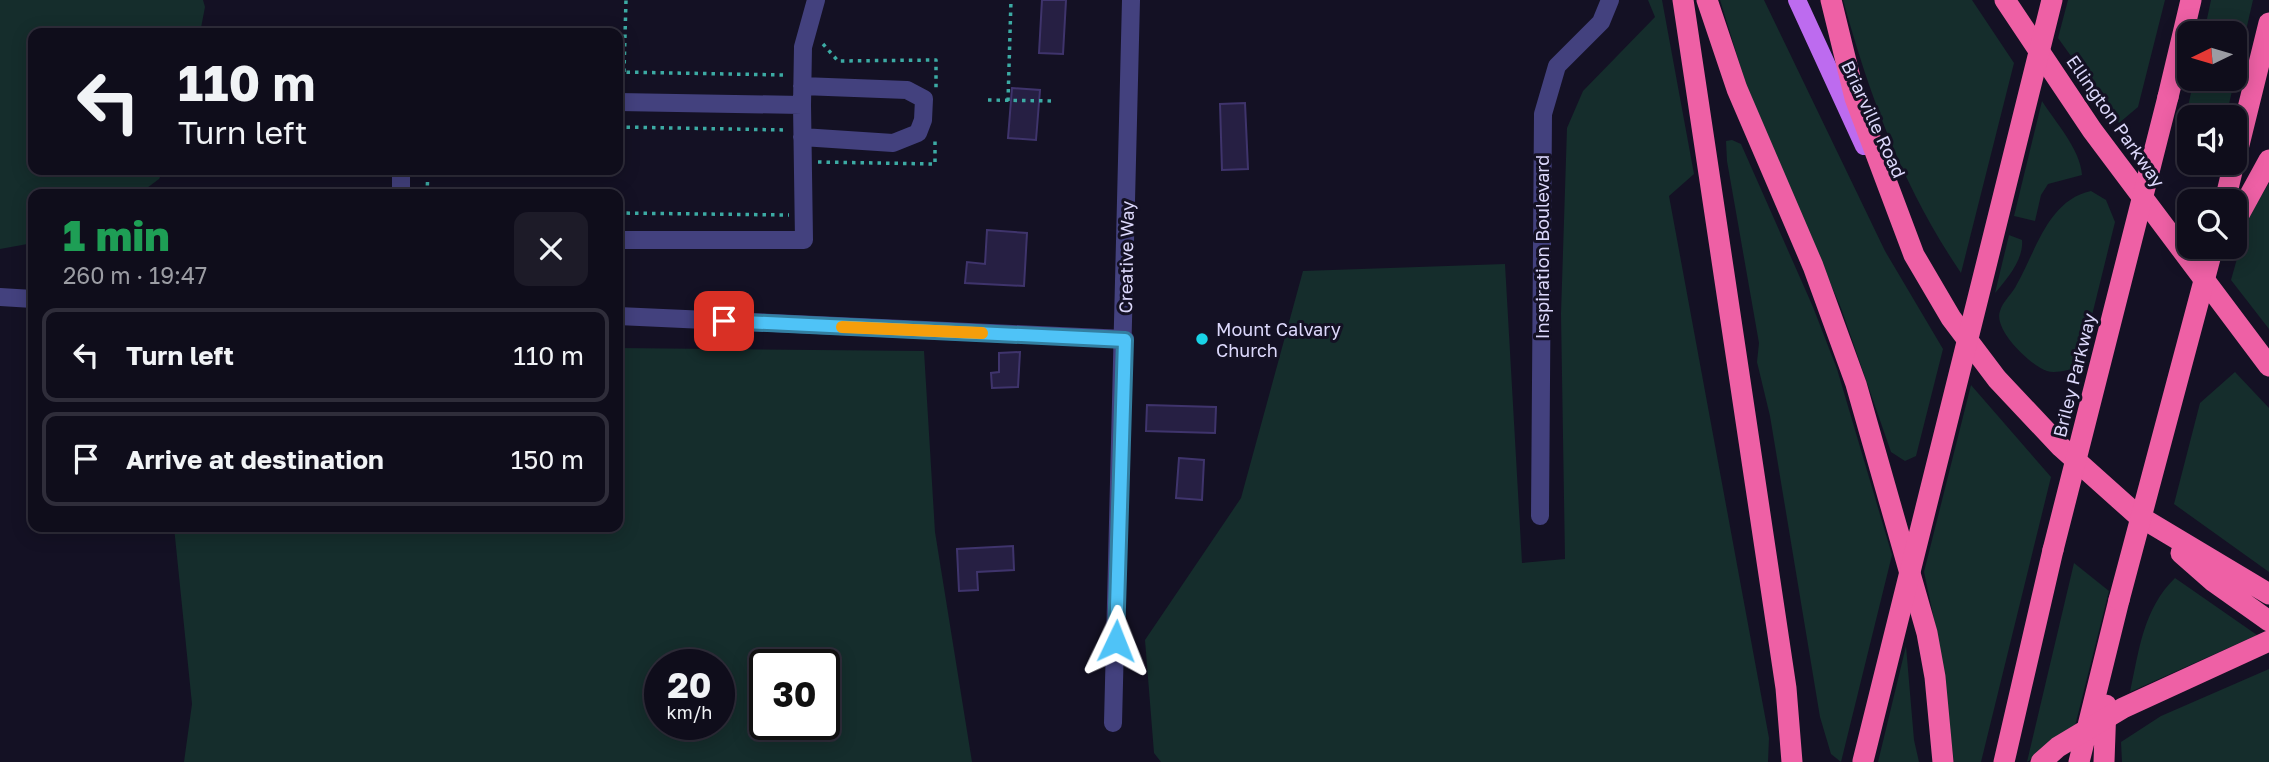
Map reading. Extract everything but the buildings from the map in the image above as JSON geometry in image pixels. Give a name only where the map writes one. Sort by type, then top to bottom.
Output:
[{"type":"highway","points":[[1683,0],[1786,688],[1792,762]]},
{"type":"highway","points":[[1707,0],[1737,89],[1813,266],[1856,384],[1927,633],[1935,677],[1943,762]]},
{"type":"highway","points":[[1830,0],[1856,98],[1914,255],[1951,318],[1997,379],[2061,447],[2214,582],[2269,621]]},
{"type":"highway","name":"Ellington Parkway","points":[[2005,0],[2092,130],[2269,366]]},
{"type":"highway","points":[[1863,761],[2052,0]]},
{"type":"highway","name":"Briley Parkway","points":[[2004,762],[2053,550],[2191,0]]},
{"type":"highway","points":[[2247,111],[2269,23]]},
{"type":"highway","points":[[2247,191],[2269,160]]},
{"type":"highway","points":[[2079,762],[2119,600],[2210,259]]},
{"type":"highway","points":[[2201,294],[2217,259]]},
{"type":"highway","points":[[2233,318],[2269,350]]},
{"type":"highway","points":[[2137,515],[2269,594]]},
{"type":"highway","points":[[2104,762],[2110,639]]},
{"type":"highway","points":[[2041,762],[2059,747],[2123,708],[2269,641]]},
{"type":"main road","name":"Briarville Road","points":[[1797,0],[1914,255]]},
{"type":"street","points":[[623,240],[804,240],[797,134],[802,105],[797,81],[816,0]]},
{"type":"street","name":"Creative Way","points":[[1113,723],[1125,340],[1131,0]]},
{"type":"street","name":"Inspiration Boulevard","points":[[1540,516],[1543,114],[1557,66],[1601,23],[1610,0]]},
{"type":"street","points":[[797,81],[907,90],[924,99],[923,120],[918,133],[893,143],[797,134]]},
{"type":"street","points":[[623,102],[802,105]]},
{"type":"street","points":[[0,297],[28,299]]},
{"type":"street","points":[[623,316],[1125,340]]},
{"type":"path","points":[[626,0],[624,72],[797,81]]},
{"type":"path","points":[[1008,101],[1011,0]]},
{"type":"path","points":[[988,100],[1056,101]]},
{"type":"path","points":[[623,127],[797,134]]},
{"type":"path","points":[[623,213],[791,215]]},
{"type":"green space","points":[[0,0],[203,0],[205,7],[201,28],[28,28],[28,175],[161,175],[146,189],[28,189],[28,244],[0,249]]},
{"type":"green space","points":[[1648,0],[1662,0],[1694,174],[1669,196],[1769,738],[1768,762],[1161,762],[1154,753],[1145,640],[1241,498],[1303,271],[1505,264],[1522,563],[1565,559],[1561,314],[1567,128],[1583,91],[1655,17]]},
{"type":"green space","points":[[1720,0],[1764,0],[1885,251],[1943,349],[1916,456],[1905,461],[1891,452],[1841,308],[1748,91]]},
{"type":"green space","points":[[1843,0],[1972,0],[2014,63],[1961,273],[1922,209],[1891,142],[1865,72]]},
{"type":"green space","points":[[2068,0],[2165,0],[2138,107],[2119,123],[2058,38]]},
{"type":"green space","points":[[2211,0],[2253,0],[2247,26],[2247,21],[2207,21]]},
{"type":"green space","points":[[2191,91],[2232,91],[2229,105],[2188,105]]},
{"type":"green space","points":[[2042,101],[2072,146],[2082,175],[2048,184],[2041,195],[2035,221],[2014,216]]},
{"type":"green space","points":[[1732,140],[1741,144],[1813,307],[1837,369],[1892,555],[1841,762],[1831,754],[1820,717],[1770,416],[1757,362],[1759,343],[1727,161],[1726,141]]},
{"type":"green space","points":[[2269,183],[2269,329],[2231,280],[2237,259],[2247,259],[2249,216]]},
{"type":"green space","points":[[2091,191],[2106,200],[2115,222],[2079,368],[2051,372],[2040,368],[2015,346],[2002,328],[2000,311],[2054,216],[2076,196]]},
{"type":"green space","points":[[2009,235],[2022,240],[2022,247],[2014,268],[1995,293]]},
{"type":"green space","points":[[623,348],[924,351],[935,532],[972,762],[184,762],[192,704],[175,532],[623,532]]},
{"type":"green space","points":[[2235,372],[2269,408],[2269,572],[2174,504],[2200,403]]},
{"type":"green space","points":[[1971,385],[2051,477],[1981,762],[1954,762],[1939,643],[1924,572]]},
{"type":"green space","points":[[2074,563],[2109,591],[2074,730],[2027,762]]},
{"type":"green space","points":[[2175,578],[2257,635],[2130,692],[2149,617],[2164,590]]},
{"type":"green space","points":[[1906,646],[1914,740],[1919,762],[1878,762]]},
{"type":"green space","points":[[2269,669],[2269,762],[2122,762],[2121,742],[2161,716]]},
{"type":"slow traffic","points":[[842,327],[982,333]]},
{"type":"place","name":"Mount Calvary Church","points":[[1202,339]]},
{"type":"route","points":[[724,321],[1125,340],[1116,641]]}]
